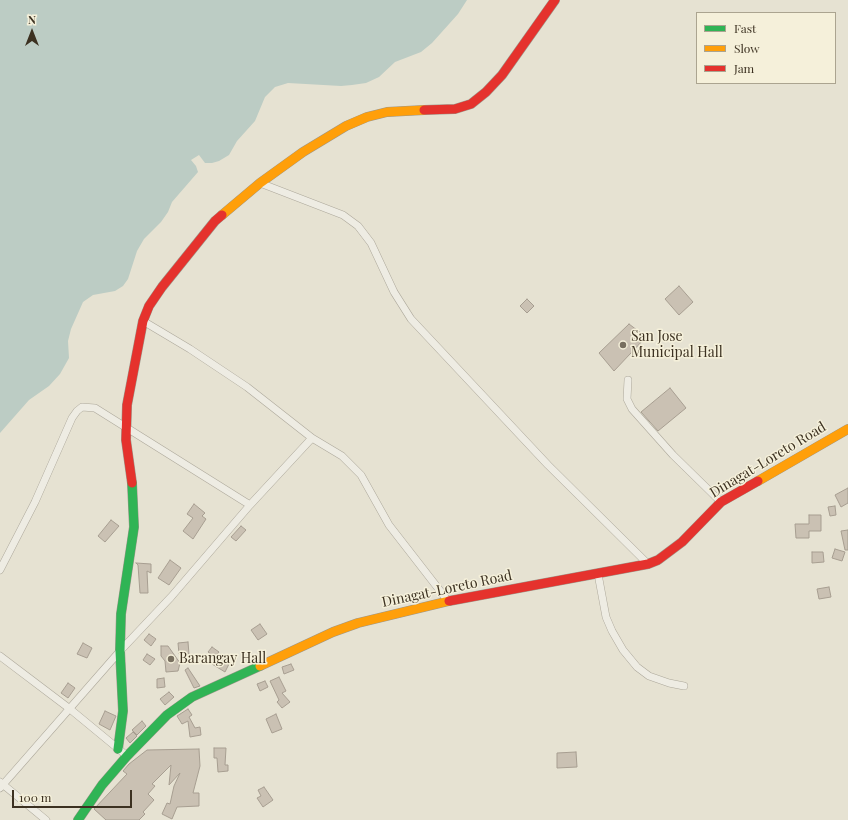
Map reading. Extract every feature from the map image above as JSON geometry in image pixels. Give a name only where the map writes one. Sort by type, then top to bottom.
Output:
[{"type":"street","points":[[118,749],[123,693],[120,651],[121,614],[134,527],[134,499],[126,427],[126,405],[143,321],[149,306],[162,287],[215,221],[260,183],[303,152],[346,126],[368,117],[387,112],[455,109],[471,104],[486,92],[502,75],[555,0]]},
{"type":"street","points":[[260,183],[343,215],[358,226],[372,244],[394,292],[411,319],[548,465],[648,564]]},
{"type":"street","points":[[143,321],[190,349],[247,387],[312,438],[342,456],[361,475],[389,524],[448,601]]},
{"type":"street","points":[[628,380],[627,399],[632,409],[673,455],[721,502]]},
{"type":"street","points":[[0,570],[36,502],[77,411],[82,408],[95,408],[250,505]]},
{"type":"street","name":"Dinagat-Loreto Road","points":[[78,820],[102,785],[126,756],[166,715],[192,697],[332,632],[358,623],[448,601],[648,564],[666,555],[676,547],[721,502],[848,429]]},
{"type":"street","points":[[46,820],[1,785],[120,651],[171,597],[250,505],[312,438]]},
{"type":"street","points":[[598,574],[606,617],[623,650],[637,667],[649,676],[669,683],[684,686]]},
{"type":"street","points":[[0,656],[70,709],[126,756]]},
{"type":"shaded area","points":[[0,0],[467,0],[458,14],[432,43],[421,52],[395,62],[379,77],[366,83],[352,85],[341,86],[288,83],[275,87],[265,97],[255,121],[237,141],[229,155],[212,163],[205,163],[199,155],[191,160],[196,166],[198,172],[172,202],[168,212],[161,222],[144,239],[137,251],[128,279],[123,286],[115,291],[93,295],[83,302],[71,329],[68,341],[69,358],[60,374],[49,386],[29,400],[0,433]]},
{"type":"building","points":[[679,286],[693,302],[679,315],[665,299]]},
{"type":"building","points":[[527,299],[534,306],[527,313],[520,306]]},
{"type":"building","name":"San Jose Municipal Hall","points":[[629,324],[646,337],[614,371],[599,353]]},
{"type":"building","points":[[670,388],[686,408],[658,431],[641,412]]},
{"type":"building","points":[[848,488],[848,503],[841,507],[835,495]]},
{"type":"building","points":[[194,504],[205,513],[202,516],[206,519],[193,539],[183,531],[193,518],[187,514]]},
{"type":"building","points":[[835,506],[836,515],[830,516],[828,507]]},
{"type":"building","points":[[809,515],[821,515],[821,531],[809,531],[809,538],[796,538],[795,524],[809,524]]},
{"type":"building","points":[[111,520],[119,526],[105,542],[98,536]]},
{"type":"building","points":[[241,526],[246,530],[236,541],[231,537]]},
{"type":"building","points":[[848,530],[848,550],[845,550],[841,531]]},
{"type":"building","points":[[835,549],[845,552],[842,561],[832,558]]},
{"type":"building","points":[[812,552],[823,552],[824,562],[812,563]]},
{"type":"building","points":[[170,560],[181,568],[169,585],[158,578]]},
{"type":"building","points":[[136,563],[151,564],[151,573],[147,571],[148,593],[140,593],[138,565]]},
{"type":"building","points":[[829,587],[831,597],[819,599],[817,589]]},
{"type":"building","points":[[260,624],[267,634],[258,640],[251,630]]},
{"type":"building","points":[[149,634],[156,639],[151,646],[144,640]]},
{"type":"building","points":[[188,642],[189,654],[179,654],[178,643]]},
{"type":"building","points":[[83,643],[92,648],[87,658],[77,654]]},
{"type":"building","name":"Barangay Hall","points":[[161,646],[168,646],[180,663],[178,671],[166,672],[165,661],[161,656]]},
{"type":"building","points":[[212,647],[219,652],[215,657],[208,652]]},
{"type":"building","points":[[147,654],[155,659],[150,665],[143,660]]},
{"type":"building","points":[[217,655],[230,662],[225,672],[212,664]]},
{"type":"building","points":[[291,664],[294,670],[284,674],[282,667]]},
{"type":"building","points":[[188,668],[200,686],[194,688],[185,670]]},
{"type":"building","points":[[279,677],[286,691],[282,693],[290,702],[282,708],[277,702],[279,700],[270,681]]},
{"type":"building","points":[[164,678],[165,687],[157,688],[157,679]]},
{"type":"building","points":[[265,681],[268,687],[260,691],[257,684]]},
{"type":"building","points":[[68,683],[75,688],[68,698],[61,693]]},
{"type":"building","points":[[169,692],[174,697],[165,705],[160,699]]},
{"type":"building","points":[[188,709],[192,715],[189,717],[195,728],[200,727],[201,735],[190,737],[188,721],[182,724],[177,716]]},
{"type":"building","points":[[105,711],[116,716],[110,730],[99,724]]},
{"type":"building","points":[[276,714],[282,729],[272,733],[266,719]]},
{"type":"building","points":[[142,721],[146,726],[137,735],[132,730]]},
{"type":"building","points":[[133,732],[137,736],[130,743],[126,738]]},
{"type":"building","points":[[214,748],[226,748],[225,765],[228,765],[228,771],[218,772],[217,758],[214,758]]},
{"type":"building","points":[[199,749],[200,766],[193,793],[199,793],[199,806],[177,807],[172,819],[162,814],[167,803],[170,804],[174,786],[180,773],[169,785],[171,765],[152,784],[155,786],[148,794],[154,800],[143,812],[145,814],[139,820],[106,820],[94,809],[127,774],[123,771],[129,764],[147,750]]},
{"type":"building","points":[[576,752],[577,767],[557,768],[557,753]]},
{"type":"building","points":[[264,787],[273,800],[263,807],[257,798],[261,796],[258,790]]},
{"type":"traffic: fast","points":[[118,749],[123,711],[120,651],[121,614],[134,527],[132,483]]},
{"type":"traffic: fast","points":[[78,820],[102,785],[127,756],[167,715],[192,697],[260,666]]},
{"type":"traffic: slow","points":[[222,215],[260,183],[303,152],[346,126],[367,117],[387,112],[424,110]]},
{"type":"traffic: slow","points":[[758,481],[848,429]]},
{"type":"traffic: slow","points":[[260,666],[333,632],[358,623],[449,601]]},
{"type":"traffic: jam","points":[[424,110],[455,109],[471,104],[486,92],[502,75],[555,0]]},
{"type":"traffic: jam","points":[[132,483],[126,440],[127,405],[143,321],[149,306],[162,287],[215,221],[222,215]]},
{"type":"traffic: jam","points":[[449,601],[648,564],[658,560],[682,542],[721,502],[758,481]]},
{"type":"place","name":"San Jose Municipal Hall","points":[[623,345]]},
{"type":"place","name":"Barangay Hall","points":[[171,659]]}]
